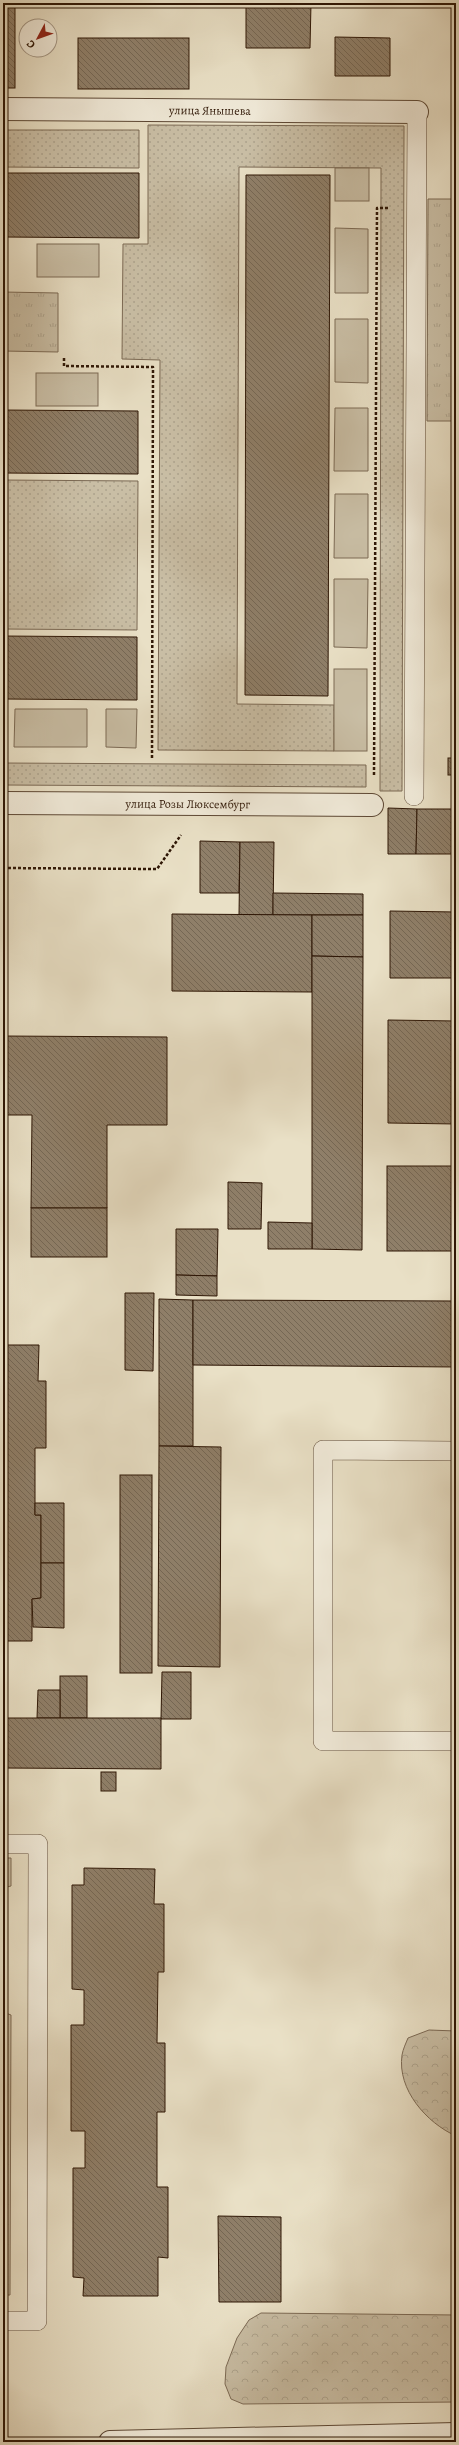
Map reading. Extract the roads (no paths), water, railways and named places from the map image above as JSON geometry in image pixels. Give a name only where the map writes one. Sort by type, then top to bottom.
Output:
[{"type":"street","name":"улица Янышева","points":[[3,109],[417,112]]},
{"type":"street","name":"улица Розы Люксембург","points":[[3,803],[372,805]]},
{"type":"street","points":[[110,2442],[456,2434]]},
{"type":"lane","points":[[414,796],[417,112]]},
{"type":"lane","points":[[456,1451],[324,1450],[323,1733],[323,1741],[456,1741]]},
{"type":"lane","points":[[3,1844],[38,1844],[37,2321],[3,2321]]}]
